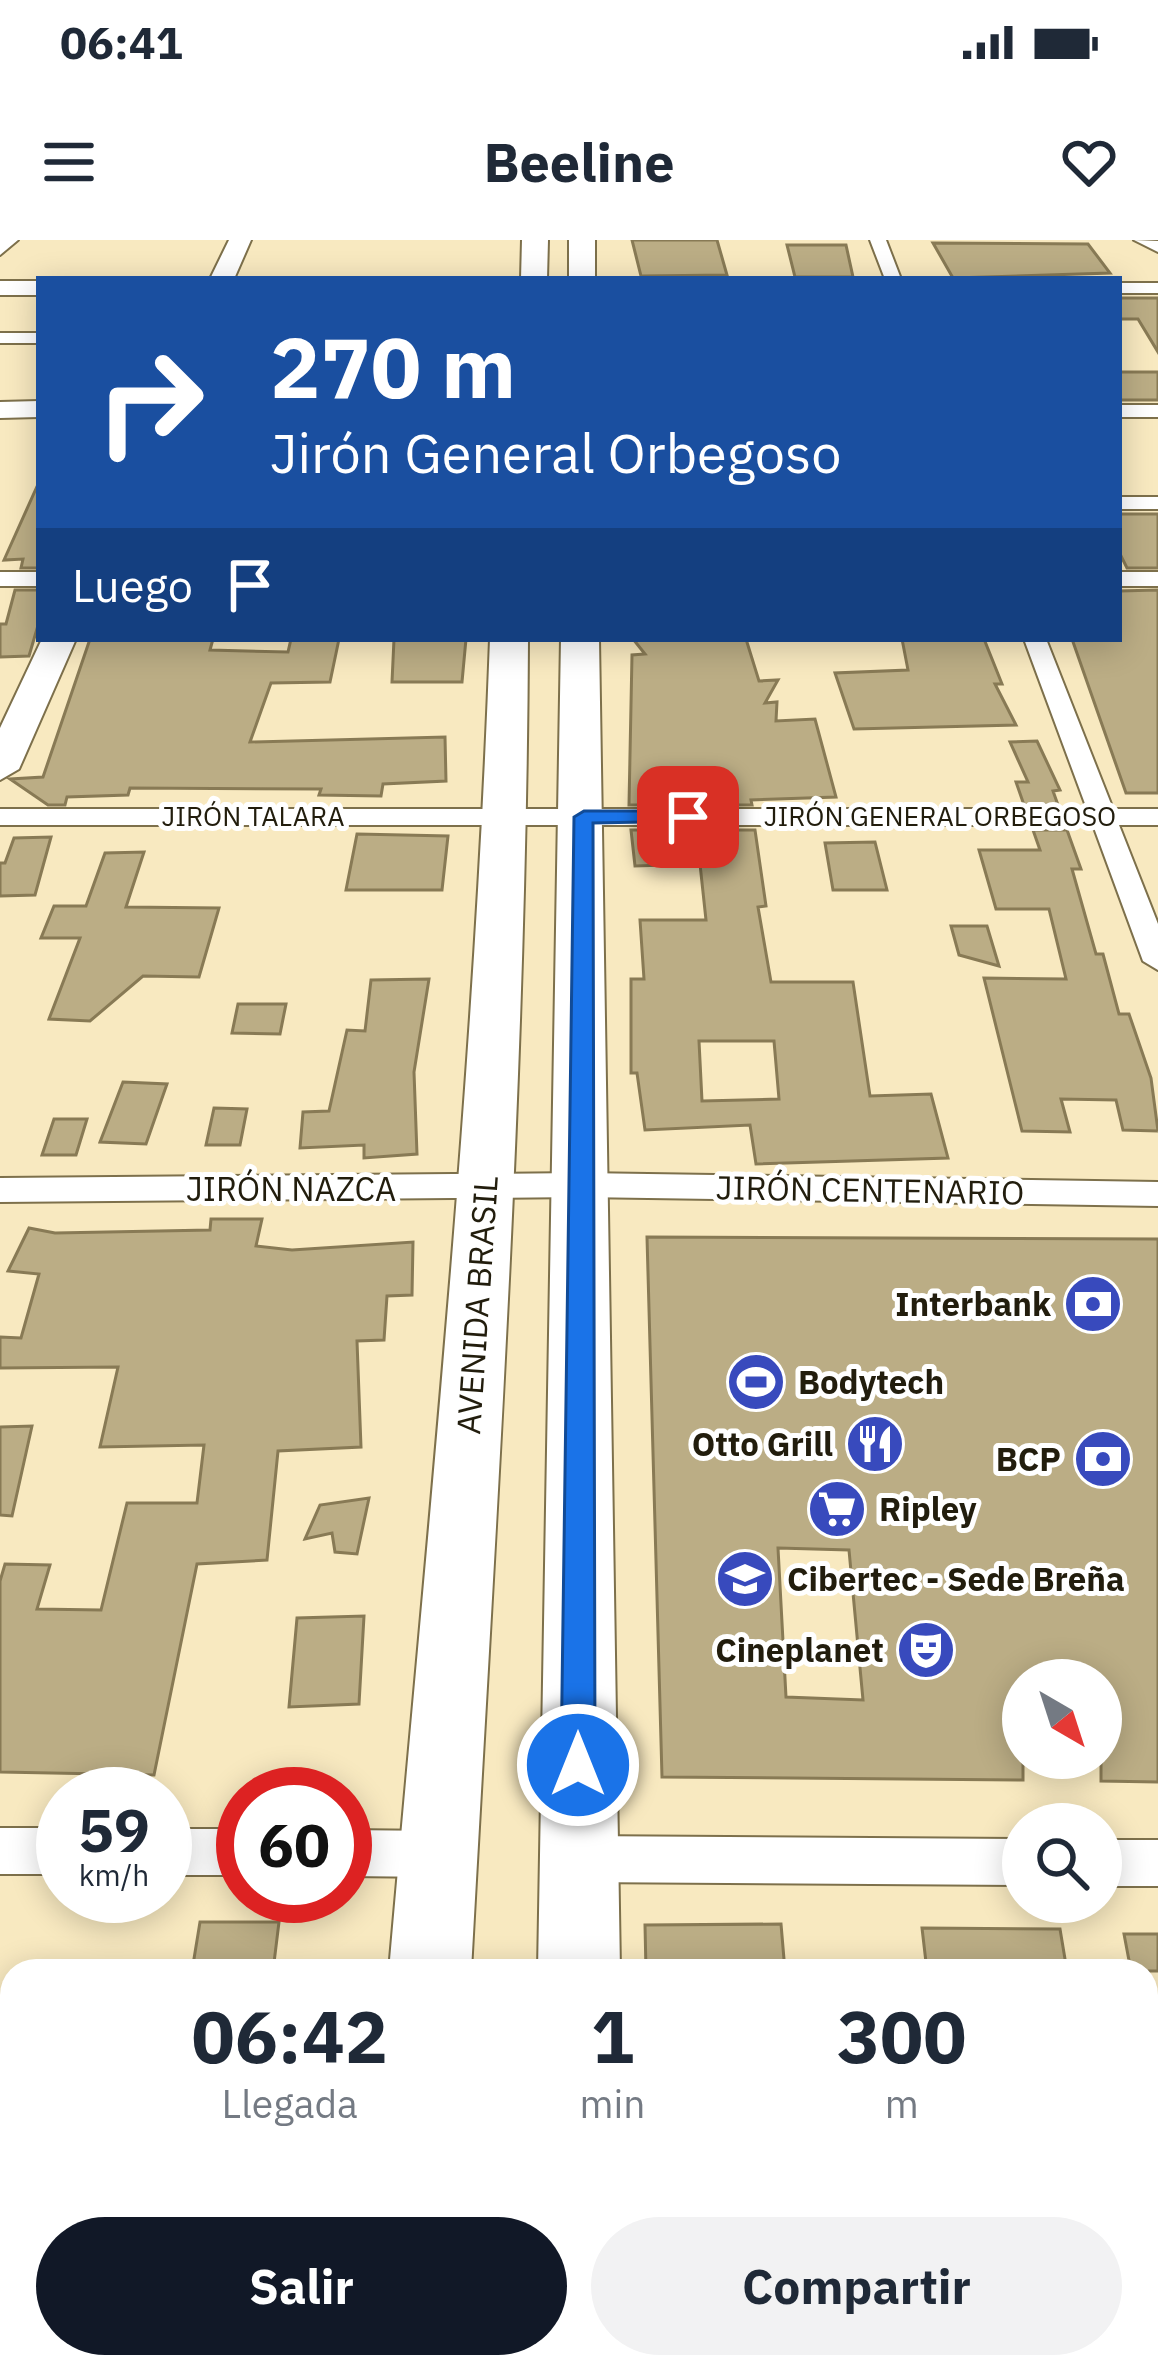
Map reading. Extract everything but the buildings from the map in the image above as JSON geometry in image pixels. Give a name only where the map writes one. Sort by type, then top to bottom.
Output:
[{"type":"main road","points":[[0,248],[7,240]]},
{"type":"main road","points":[[223,276],[239,240]]},
{"type":"main road","points":[[534,276],[535,240]]},
{"type":"main road","points":[[582,240],[583,276]]},
{"type":"main road","points":[[0,288],[36,288]]},
{"type":"main road","points":[[0,410],[36,410]]},
{"type":"main road","points":[[0,769],[58,642]]},
{"type":"main road","name":"AVENIDA BRASIL","points":[[431,1959],[486,1188],[506,818],[509,642]]},
{"type":"main road","points":[[578,1959],[584,817],[580,642]]},
{"type":"street","points":[[878,240],[892,276]]},
{"type":"street","points":[[1142,240],[1158,247]]},
{"type":"street","points":[[1122,288],[1158,288]]},
{"type":"street","points":[[0,338],[36,338]]},
{"type":"street","points":[[1122,411],[1158,411]]},
{"type":"street","points":[[1122,503],[1158,503]]},
{"type":"street","points":[[0,579],[36,579]]},
{"type":"street","points":[[1122,579],[1158,579]]},
{"type":"street","points":[[1036,642],[1158,962]]},
{"type":"street","name":"JIRÓN TALARA","points":[[0,817],[506,818]]},
{"type":"street","name":"JIRÓN GENERAL ORBEGOSO","points":[[506,818],[1158,817]]},
{"type":"street","name":"JIRÓN NAZCA","points":[[0,1190],[582,1185]]},
{"type":"street","name":"JIRÓN CENTENARIO","points":[[582,1185],[1158,1194]]},
{"type":"street","points":[[0,1851],[36,1851]]},
{"type":"street","points":[[372,1853],[440,1854]]},
{"type":"street","points":[[578,1859],[1002,1862]]},
{"type":"street","points":[[1122,1863],[1158,1863]]},
{"type":"place","name":"Interbank","points":[[1093,1304]]},
{"type":"place","name":"Bodytech","points":[[756,1382]]},
{"type":"place","name":"Otto Grill","points":[[875,1444]]},
{"type":"place","name":"BCP","points":[[1103,1459]]},
{"type":"place","name":"Ripley","points":[[837,1509]]},
{"type":"place","name":"Cibertec - Sede Breña","points":[[745,1579]]},
{"type":"place","name":"Cineplanet","points":[[926,1650]]},
{"type":"route","points":[[578,1765],[584,817],[688,817]]}]
